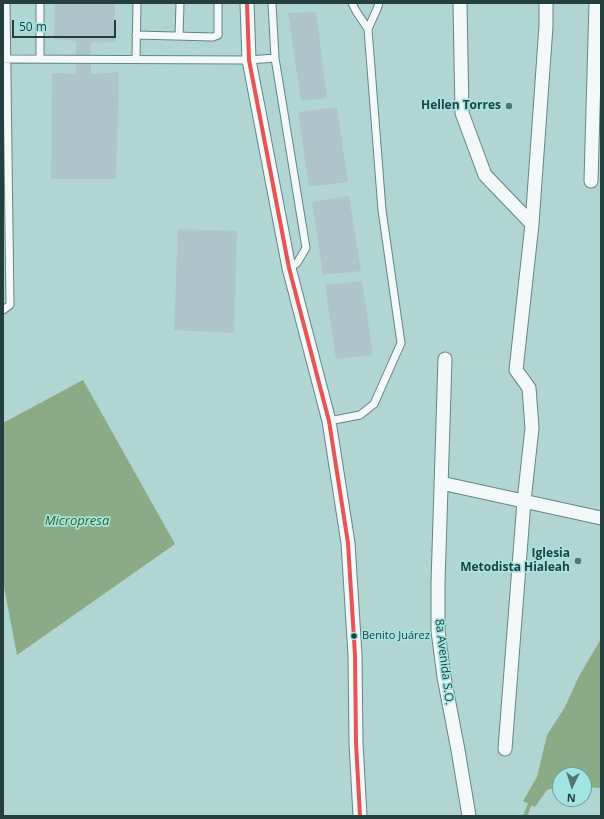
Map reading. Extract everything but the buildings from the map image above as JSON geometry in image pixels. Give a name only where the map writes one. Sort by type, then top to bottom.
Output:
[{"type":"street","points":[[247,3],[249,60],[290,268],[329,421],[348,543],[355,655],[356,742],[360,816]]},
{"type":"street","points":[[460,3],[462,113],[485,175],[532,224]]},
{"type":"street","points":[[505,749],[524,501],[532,428],[529,388],[516,370],[532,224],[546,26],[546,3]]},
{"type":"street","points":[[591,181],[596,3]]},
{"type":"street","name":"8a Avenida S.O.","points":[[445,359],[438,583],[438,631],[444,677],[469,816]]},
{"type":"street","points":[[441,483],[601,518]]},
{"type":"lane","points":[[3,310],[10,305],[5,59],[6,3]]},
{"type":"lane","points":[[40,3],[40,59]]},
{"type":"lane","points":[[136,59],[137,3]]},
{"type":"lane","points":[[179,36],[180,3]]},
{"type":"lane","points":[[136,35],[213,37],[218,35],[218,3]]},
{"type":"lane","points":[[272,3],[275,58],[306,248],[297,263],[290,268]]},
{"type":"lane","points":[[352,3],[368,29]]},
{"type":"lane","points":[[329,421],[360,415],[374,404],[401,343],[382,210],[368,29],[377,9],[378,3]]},
{"type":"lane","points":[[5,59],[249,60],[275,58]]},
{"type":"path","points":[[445,359],[516,370]]},
{"type":"water","name":"Micropresa","points":[[83,380],[175,544],[17,655],[3,582],[3,423]]},
{"type":"water","points":[[601,639],[601,788],[592,787],[592,767],[552,767],[552,789],[547,790],[535,807],[523,801],[537,777],[547,735],[565,707],[579,676]]},
{"type":"waterway","points":[[525,816],[530,804]]},
{"type":"transit line","points":[[247,3],[249,60],[289,268],[329,421],[348,543],[355,655],[356,743],[360,816]]},
{"type":"place","name":"Hellen Torres","points":[[509,106]]},
{"type":"place","name":"Iglesia Metodista Hialeah","points":[[578,561]]},
{"type":"place","name":"Benito Juárez","points":[[354,636]]}]
